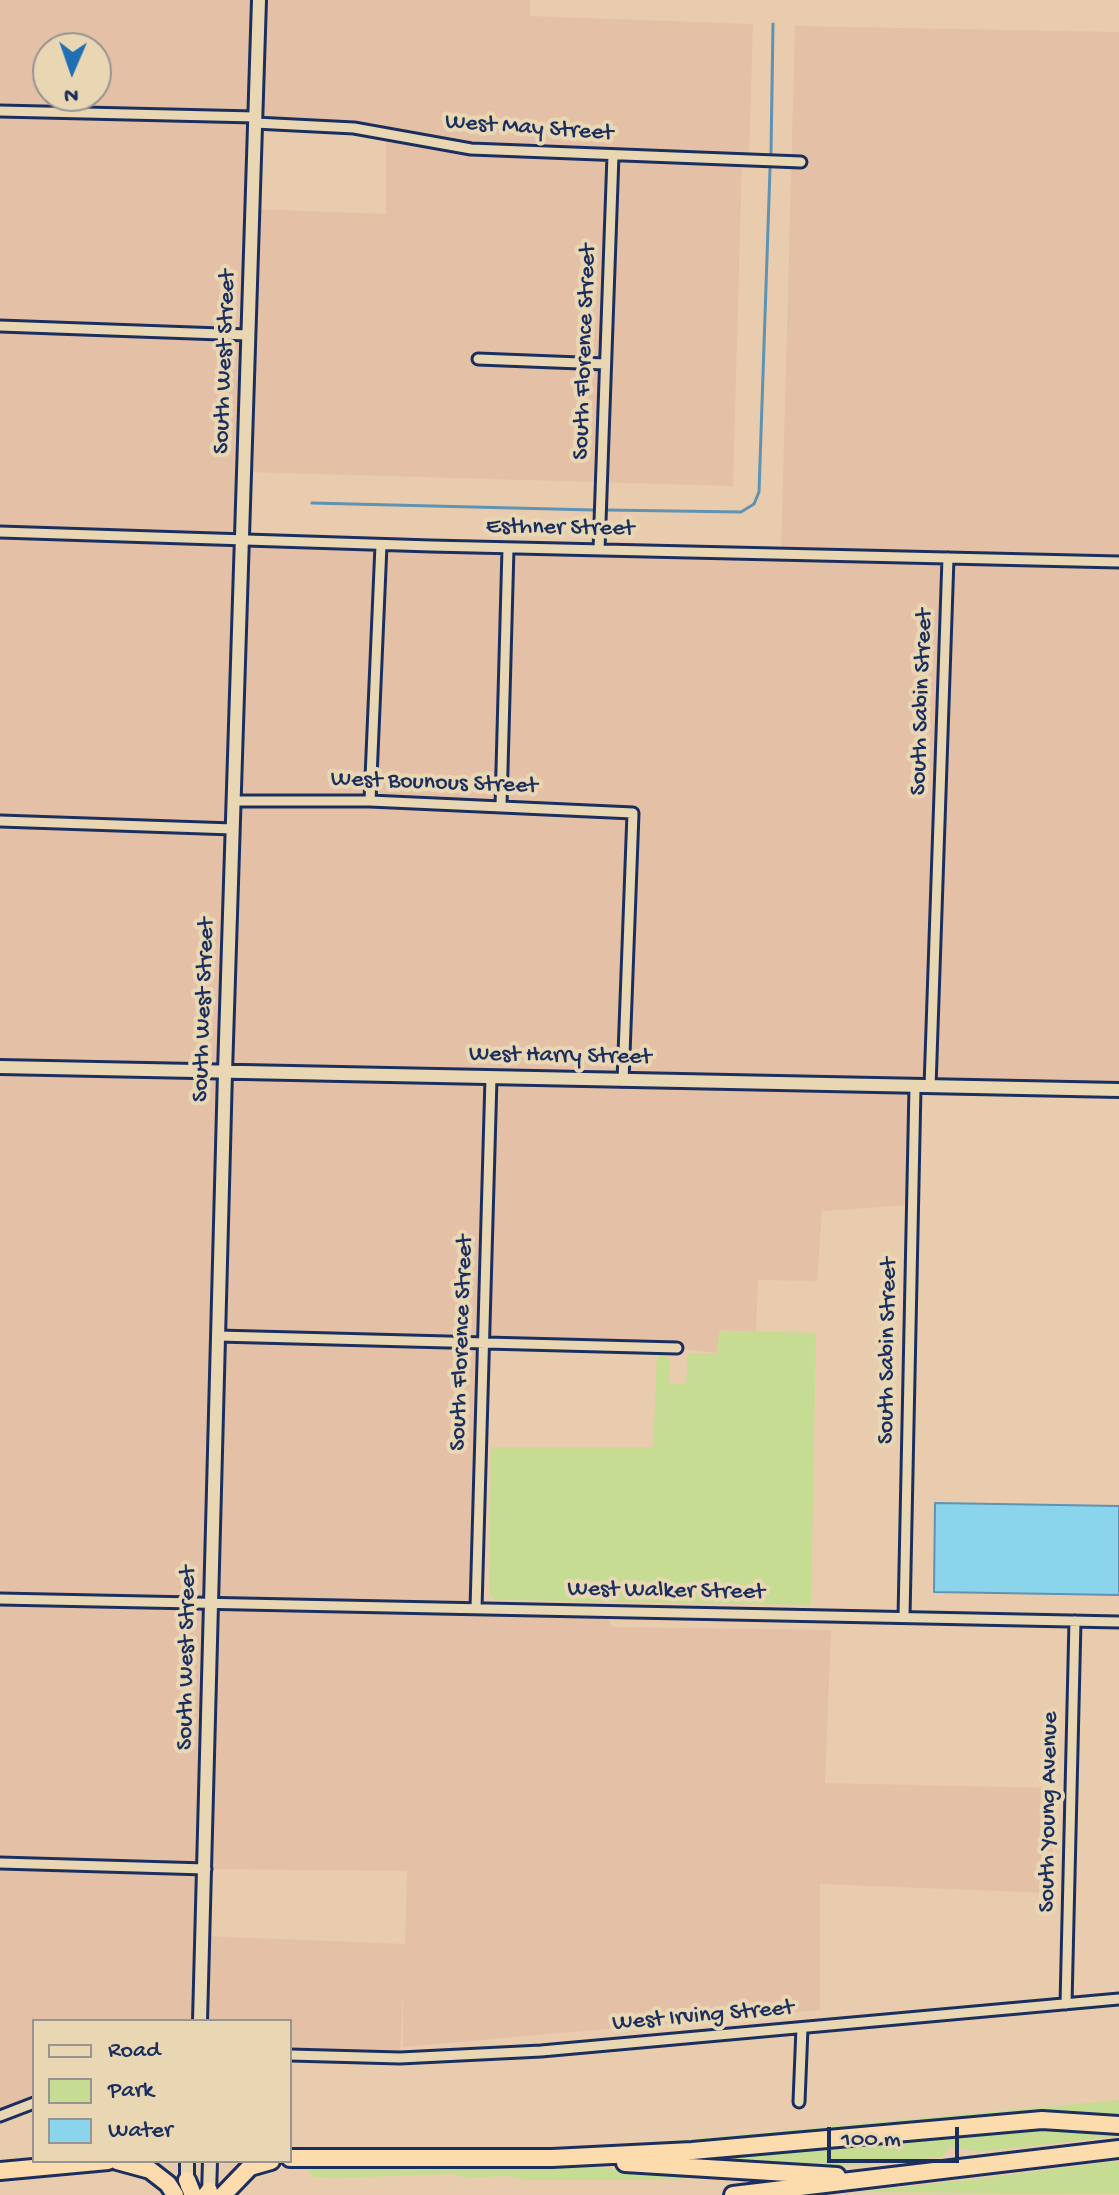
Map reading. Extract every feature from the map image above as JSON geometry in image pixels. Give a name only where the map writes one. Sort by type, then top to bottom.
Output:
[{"type":"highway","points":[[292,2158],[552,2158],[692,2151],[1042,2120],[1119,2125]]},
{"type":"highway","points":[[733,2195],[1119,2149]]},
{"type":"highway","points":[[552,2158],[805,2176],[913,2173]]},
{"type":"highway","points":[[0,2171],[86,2163]]},
{"type":"highway","points":[[126,2163],[144,2167],[199,2192],[264,2163]]},
{"type":"main road","name":"South West Street","points":[[200,2019],[225,1072],[259,0]]},
{"type":"main road","name":"West Harry Street","points":[[0,1067],[1119,1090]]},
{"type":"main road","points":[[188,2163],[199,2192]]},
{"type":"main road","points":[[199,2192],[209,2163]]},
{"type":"street","name":"West May Street","points":[[0,111],[255,120],[354,128],[471,149],[801,162]]},
{"type":"street","name":"South Florence Street","points":[[599,550],[613,155]]},
{"type":"street","points":[[0,326],[248,335]]},
{"type":"street","points":[[478,359],[605,364]]},
{"type":"street","name":"Esthner Street","points":[[0,532],[381,545],[1119,562]]},
{"type":"street","points":[[370,801],[381,545]]},
{"type":"street","points":[[501,806],[508,548]]},
{"type":"street","name":"South Sabin Street","points":[[930,1087],[948,558]]},
{"type":"street","name":"West Bounous Street","points":[[234,801],[370,801],[633,813],[623,1081]]},
{"type":"street","points":[[0,821],[233,829]]},
{"type":"street","name":"South Florence Street","points":[[476,1608],[491,1078]]},
{"type":"street","name":"South Sabin Street","points":[[904,1617],[915,1087]]},
{"type":"street","points":[[218,1336],[677,1348]]},
{"type":"street","name":"West Walker Street","points":[[0,1599],[1119,1622]]},
{"type":"street","name":"South Young Avenue","points":[[1066,2004],[1075,1621]]},
{"type":"street","points":[[0,1863],[206,1869]]},
{"type":"street","name":"West Irving Street","points":[[292,2055],[400,2058],[520,2052],[1119,1999]]},
{"type":"street","points":[[799,2102],[802,2028]]},
{"type":"street","points":[[0,2116],[32,2104]]},
{"type":"shaded area","points":[[0,0],[530,0],[530,16],[753,24],[749,160],[742,160],[733,486],[246,472],[243,540],[781,554],[795,26],[1119,32],[1119,557],[878,555],[1119,562],[1119,1090],[916,1086],[912,1205],[822,1211],[817,1281],[758,1280],[756,1332],[720,1330],[717,1353],[677,1348],[483,1343],[476,1608],[606,1611],[612,1627],[831,1630],[825,1783],[1055,1788],[1051,1893],[820,1884],[820,2010],[403,2047],[403,1990],[400,2058],[292,2055],[292,2019],[32,2019],[32,2101],[0,2111]],"holes":[[[255,123],[386,134],[386,214],[253,209]],[[206,1869],[407,1871],[405,1944],[204,1936]]]},
{"type":"green space","points":[[719,1331],[816,1333],[811,1605],[495,1600],[489,1593],[491,1447],[653,1447],[657,1352],[669,1357],[669,1384],[686,1384],[688,1353],[717,1353]]},
{"type":"green space","points":[[1119,2100],[1119,2118],[1024,2115],[635,2150],[553,2152]]},
{"type":"green space","points":[[1062,2125],[1119,2130],[1119,2136],[979,2152],[949,2146],[943,2157],[826,2168],[679,2160],[680,2157]]},
{"type":"green space","points":[[1119,2161],[1119,2194],[854,2192],[967,2180]]},
{"type":"green space","points":[[593,2167],[686,2177],[682,2180],[527,2180],[507,2176],[466,2178],[453,2174],[336,2178],[313,2177],[307,2169]]},
{"type":"water","points":[[935,1503],[1119,1506],[1119,1595],[934,1592]]},
{"type":"waterway","points":[[771,153],[773,24]]},
{"type":"waterway","points":[[607,510],[741,512],[754,504],[759,492],[770,169]]},
{"type":"waterway","points":[[312,503],[593,510]]}]
